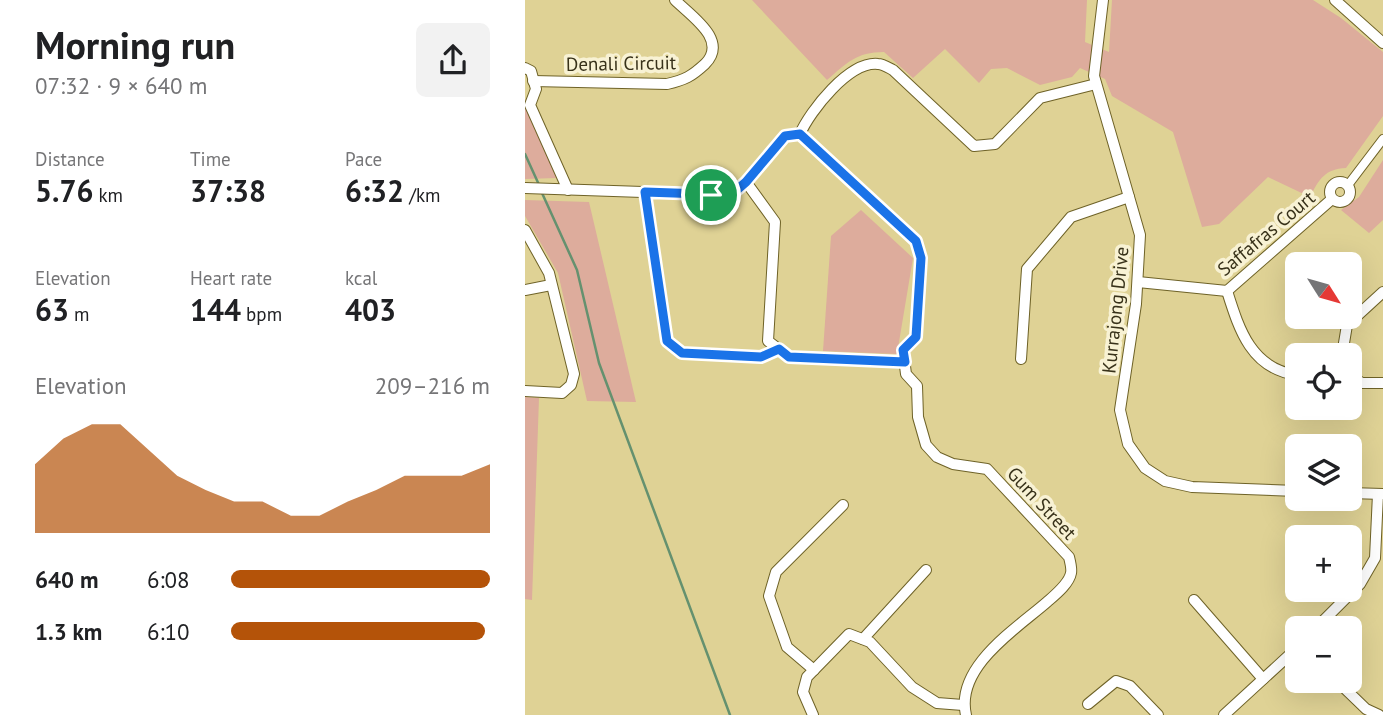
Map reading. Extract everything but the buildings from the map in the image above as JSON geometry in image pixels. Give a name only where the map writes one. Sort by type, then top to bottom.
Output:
[{"type":"street","name":"Denali Circuit","points":[[533,81],[667,84],[688,80],[712,57],[714,46],[710,35],[675,0]]},
{"type":"street","name":"Kurrajong Drive","points":[[1103,0],[1094,76],[1140,235],[1138,282],[1121,410],[1128,444],[1145,468],[1165,481],[1192,488],[1285,491]]},
{"type":"street","points":[[1335,0],[1383,43]]},
{"type":"street","points":[[800,134],[810,112],[856,68],[878,64],[893,70],[974,146],[995,144],[1039,98],[1097,84]]},
{"type":"street","points":[[525,68],[531,71],[536,89],[530,105],[568,190]]},
{"type":"street","points":[[525,187],[731,195],[746,182],[785,136],[800,134]]},
{"type":"street","points":[[746,182],[775,222],[768,341],[789,357],[905,362],[903,350],[916,337],[921,258],[916,241],[800,134]]},
{"type":"street","name":"Saffafras Court","points":[[1138,282],[1227,291],[1332,199],[1346,200],[1349,194],[1348,184],[1383,139]]},
{"type":"street","points":[[645,192],[667,341],[682,353],[761,357],[779,349]]},
{"type":"street","points":[[1021,359],[1027,270],[1071,217],[1129,197]]},
{"type":"street","points":[[525,230],[549,273],[574,374],[571,385],[562,393],[525,391]]},
{"type":"street","points":[[525,290],[551,285]]},
{"type":"street","points":[[1227,291],[1239,331],[1257,354],[1285,374]]},
{"type":"street","points":[[1344,343],[1347,325],[1383,292]]},
{"type":"street","name":"Gum Street","points":[[905,362],[906,374],[917,386],[918,417],[926,445],[937,457],[953,464],[987,470],[1069,557],[1071,573],[1061,590],[984,658],[969,684],[965,710]]},
{"type":"street","points":[[1362,383],[1383,383]]},
{"type":"street","points":[[1328,616],[1360,584],[1375,558],[1381,494],[1362,493]]},
{"type":"street","points":[[814,670],[787,647],[769,596],[776,572],[843,506]]},
{"type":"street","points":[[863,639],[926,570]]},
{"type":"street","points":[[1194,600],[1263,679]]},
{"type":"street","points":[[813,715],[803,691],[807,677],[849,634],[870,642],[912,687],[937,703],[965,710]]},
{"type":"street","points":[[1224,715],[1285,659]]},
{"type":"street","points":[[1088,704],[1116,681],[1130,686],[1158,715]]},
{"type":"street","points":[[1349,693],[1366,709],[1381,715]]},
{"type":"shaded area","points":[[752,0],[1087,0],[1085,42],[1109,52],[1112,0],[1313,0],[1341,18],[1383,52],[1383,116],[1346,168],[1333,170],[1323,176],[1310,197],[1268,177],[1219,224],[1202,227],[1173,132],[1112,96],[1105,79],[1080,68],[1072,77],[1040,85],[1007,68],[991,69],[979,83],[945,49],[913,78],[884,52],[859,56],[827,80]]},
{"type":"shaded area","points":[[525,99],[557,178],[525,179]]},
{"type":"shaded area","points":[[1383,160],[1383,220],[1369,233],[1341,210],[1359,197]]},
{"type":"shaded area","points":[[525,200],[589,202],[636,402],[587,401],[558,273],[525,216]]},
{"type":"shaded area","points":[[861,210],[913,258],[897,354],[823,351],[831,236]]},
{"type":"shaded area","points":[[525,397],[539,398],[532,600],[525,599]]},
{"type":"waterway","points":[[525,154],[540,187]]},
{"type":"waterway","points":[[542,193],[577,270],[599,363],[730,715]]},
{"type":"route","points":[[800,134],[916,241],[921,258],[916,337],[903,350],[905,362],[789,357],[779,349],[761,357],[682,353],[667,341],[645,192],[711,195],[731,195],[746,182],[785,136],[800,134]]}]
